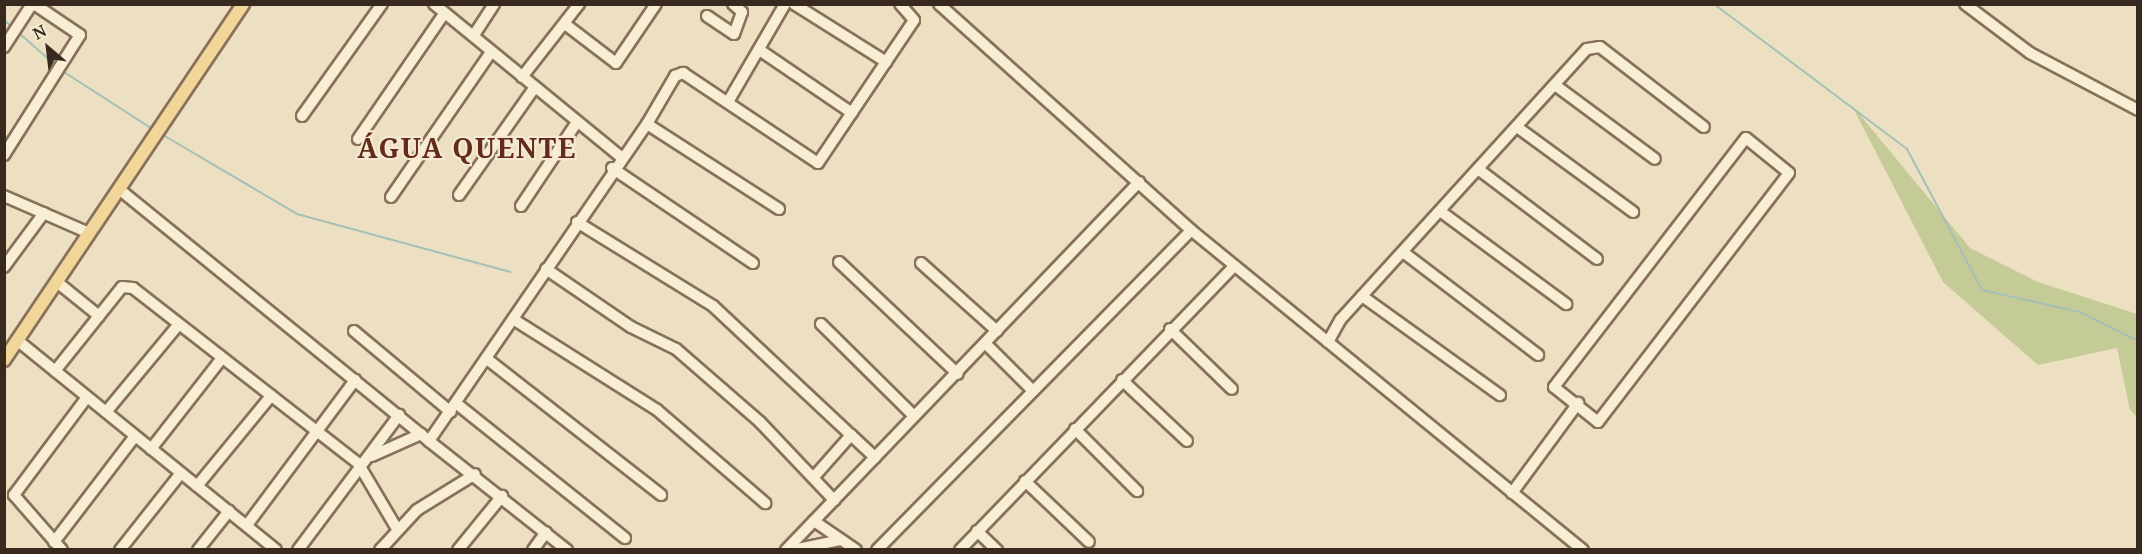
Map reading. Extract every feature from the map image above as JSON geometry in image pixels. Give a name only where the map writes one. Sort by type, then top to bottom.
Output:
[{"type":"main road","points":[[4,360],[243,4]]},
{"type":"street","points":[[4,47],[33,4],[80,35],[4,154]]},
{"type":"street","points":[[302,116],[382,4]]},
{"type":"street","points":[[434,4],[620,156]]},
{"type":"street","points":[[474,35],[494,4]]},
{"type":"street","points":[[522,77],[579,4]]},
{"type":"street","points":[[565,24],[616,63],[656,4]]},
{"type":"street","points":[[707,16],[734,34],[742,12],[733,4]]},
{"type":"street","points":[[728,102],[761,51],[785,4]]},
{"type":"street","points":[[794,4],[886,63]]},
{"type":"street","points":[[372,456],[425,438],[454,408],[620,156],[647,124],[678,74],[728,102],[818,163],[914,20],[900,4]]},
{"type":"street","points":[[939,4],[1191,230],[1582,549]]},
{"type":"street","points":[[1965,4],[2030,53],[2138,110]]},
{"type":"street","points":[[358,139],[444,14]]},
{"type":"street","points":[[1328,342],[1362,296],[1587,49],[1600,47],[1704,127]]},
{"type":"street","points":[[761,51],[852,113]]},
{"type":"street","points":[[391,197],[491,52]]},
{"type":"street","points":[[1555,85],[1655,159]]},
{"type":"street","points":[[459,195],[535,87]]},
{"type":"street","points":[[521,206],[578,122]]},
{"type":"street","points":[[647,124],[779,209]]},
{"type":"street","points":[[1516,127],[1633,212]]},
{"type":"street","points":[[1746,138],[1789,173],[1598,422],[1578,403],[1554,387],[1746,138]]},
{"type":"street","points":[[612,168],[753,263]]},
{"type":"street","points":[[1478,169],[1597,260]]},
{"type":"street","points":[[786,549],[914,416],[958,374],[1139,182]]},
{"type":"street","points":[[118,189],[425,438],[475,474],[567,549]]},
{"type":"street","points":[[4,196],[89,233]]},
{"type":"street","points":[[1440,211],[1566,304]]},
{"type":"street","points":[[4,267],[44,213]]},
{"type":"street","points":[[577,222],[713,306],[875,457]]},
{"type":"street","points":[[877,549],[1191,230]]},
{"type":"street","points":[[1403,252],[1538,355]]},
{"type":"street","points":[[839,262],[958,374]]},
{"type":"street","points":[[921,263],[997,331]]},
{"type":"street","points":[[960,549],[1170,329],[1234,266]]},
{"type":"street","points":[[546,269],[631,327],[676,349],[760,422],[834,500]]},
{"type":"street","points":[[57,282],[99,316]]},
{"type":"street","points":[[55,371],[122,288],[133,288],[317,431],[361,472],[397,529]]},
{"type":"street","points":[[1362,296],[1500,395]]},
{"type":"street","points":[[513,319],[657,410],[765,503]]},
{"type":"street","points":[[106,412],[179,324]]},
{"type":"street","points":[[821,324],[914,416]]},
{"type":"street","points":[[1170,329],[1232,389]]},
{"type":"street","points":[[354,331],[625,538]]},
{"type":"street","points":[[17,340],[276,549]]},
{"type":"street","points":[[985,343],[1033,391]]},
{"type":"street","points":[[151,449],[222,358]]},
{"type":"street","points":[[487,359],[661,495]]},
{"type":"street","points":[[247,525],[355,380]]},
{"type":"street","points":[[1122,380],[1187,441]]},
{"type":"street","points":[[197,486],[271,396]]},
{"type":"street","points":[[87,397],[14,495],[58,545],[135,436]]},
{"type":"street","points":[[1512,493],[1578,403]]},
{"type":"street","points":[[298,549],[361,472],[399,415]]},
{"type":"street","points":[[1075,429],[1137,491]]},
{"type":"street","points":[[813,478],[851,435]]},
{"type":"street","points":[[120,549],[181,473]]},
{"type":"street","points":[[381,549],[397,529],[475,474]]},
{"type":"street","points":[[1025,481],[1089,542]]},
{"type":"street","points":[[458,549],[502,496]]},
{"type":"street","points":[[198,549],[229,511]]},
{"type":"street","points":[[814,521],[856,549]]},
{"type":"street","points":[[977,531],[997,549]]},
{"type":"street","points":[[533,549],[546,532]]},
{"type":"street","points":[[793,549],[823,547],[841,540]]},
{"type":"green space","points":[[1851,104],[1970,248],[2038,282],[2137,314],[2137,417],[2130,410],[2117,348],[2038,365],[1943,282]]},
{"type":"waterway","points":[[1714,4],[1907,149],[1982,290],[2080,312],[2138,341]]},
{"type":"waterway","points":[[4,20],[11,26]]},
{"type":"waterway","points":[[20,34],[54,64]]},
{"type":"waterway","points":[[64,72],[151,128]]},
{"type":"waterway","points":[[163,135],[297,214],[510,272]]},
{"type":"district","name":"ÁGUA QUENTE","points":[[467,148]]}]
